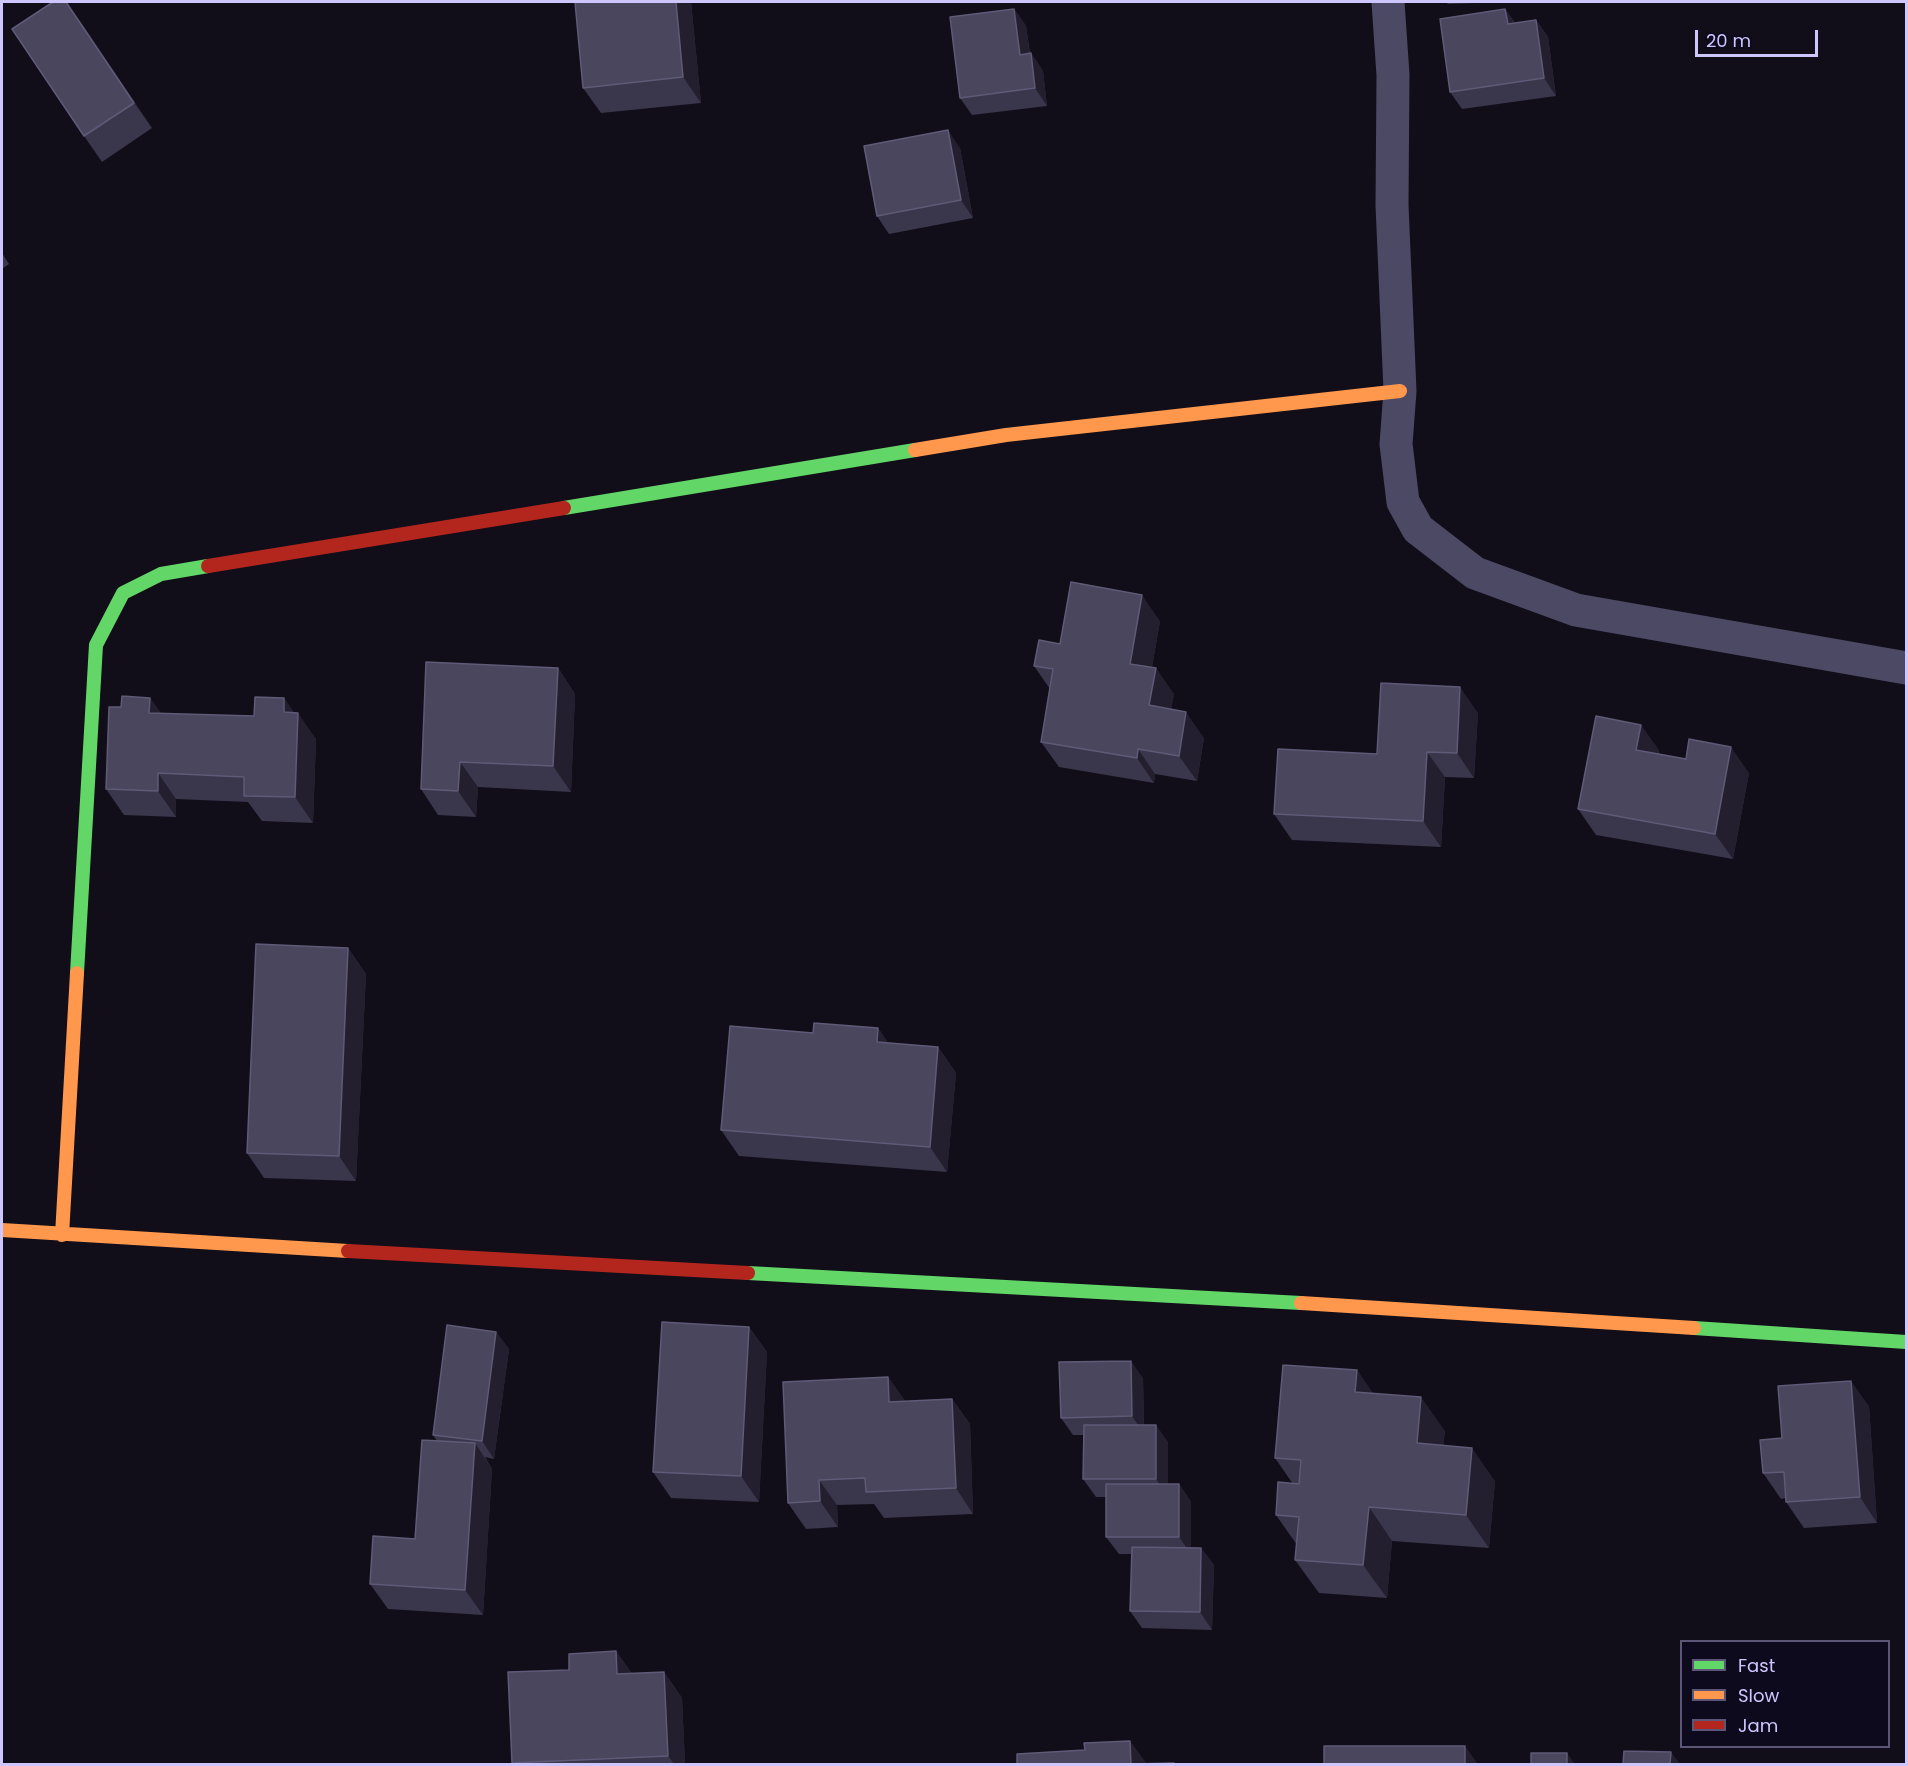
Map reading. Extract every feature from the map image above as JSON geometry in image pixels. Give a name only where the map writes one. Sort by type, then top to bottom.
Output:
[{"type":"street","points":[[1388,2],[1393,75],[1392,205],[1400,391],[1396,444],[1403,502],[1418,529],[1475,573],[1576,610],[1906,668]]},
{"type":"street","points":[[62,1235],[96,645],[123,593],[161,574],[337,547],[1006,435],[1400,391]]},
{"type":"street","points":[[2,1230],[1386,1308],[1906,1342]]},
{"type":"building","points":[[53,2],[66,2],[134,103],[84,136],[12,29]]},
{"type":"building","points":[[575,2],[676,2],[683,77],[583,88]]},
{"type":"building","points":[[1014,9],[1020,55],[1031,53],[1035,88],[960,98],[950,17]]},
{"type":"building","points":[[1505,9],[1508,24],[1536,20],[1544,78],[1450,92],[1440,19]]},
{"type":"building","points":[[948,130],[961,200],[877,216],[864,146]]},
{"type":"building","points":[[1071,582],[1142,595],[1130,664],[1156,668],[1149,705],[1186,712],[1179,756],[1138,749],[1137,758],[1041,742],[1053,669],[1034,666],[1039,640],[1060,644]]},
{"type":"building","points":[[426,662],[558,668],[553,766],[460,762],[458,791],[421,789]]},
{"type":"building","points":[[1381,683],[1460,687],[1457,753],[1427,752],[1423,821],[1274,814],[1278,749],[1377,754]]},
{"type":"building","points":[[122,696],[150,698],[149,713],[254,716],[255,697],[284,698],[284,712],[298,713],[295,797],[244,796],[244,777],[158,773],[158,791],[106,789],[109,707],[121,707]]},
{"type":"building","points":[[1596,716],[1641,725],[1636,750],[1686,759],[1689,739],[1731,747],[1715,834],[1578,809]]},
{"type":"building","points":[[256,944],[348,948],[339,1156],[247,1153]]},
{"type":"building","points":[[814,1023],[878,1028],[877,1042],[938,1047],[930,1147],[721,1130],[730,1026],[813,1033]]},
{"type":"building","points":[[662,1322],[749,1327],[741,1476],[653,1472]]},
{"type":"building","points":[[447,1325],[496,1332],[482,1441],[433,1435]]},
{"type":"building","points":[[1131,1361],[1132,1416],[1061,1418],[1059,1362]]},
{"type":"building","points":[[1283,1365],[1357,1370],[1355,1392],[1421,1397],[1417,1443],[1472,1448],[1466,1515],[1369,1507],[1363,1565],[1295,1560],[1299,1517],[1276,1515],[1278,1482],[1299,1484],[1301,1460],[1275,1458]]},
{"type":"building","points":[[888,1377],[889,1402],[952,1399],[956,1488],[866,1492],[865,1478],[819,1480],[820,1501],[788,1503],[783,1382]]},
{"type":"building","points":[[1851,1381],[1860,1497],[1786,1502],[1784,1472],[1763,1473],[1760,1440],[1782,1438],[1778,1386]]},
{"type":"building","points":[[1084,1425],[1156,1425],[1156,1479],[1083,1479]]},
{"type":"building","points":[[422,1440],[475,1443],[465,1590],[370,1584],[373,1536],[415,1539]]},
{"type":"building","points":[[1106,1484],[1179,1484],[1179,1537],[1106,1537]]},
{"type":"building","points":[[1132,1547],[1201,1548],[1200,1612],[1130,1611]]},
{"type":"building","points":[[616,1651],[617,1674],[664,1672],[668,1756],[512,1763],[508,1672],[569,1670],[569,1654]]},
{"type":"building","points":[[1130,1741],[1131,1764],[1017,1764],[1017,1754],[1085,1750],[1084,1743]]},
{"type":"building","points":[[1324,1746],[1465,1746],[1465,1764],[1324,1764]]},
{"type":"building","points":[[1624,1751],[1671,1752],[1670,1764],[1623,1764]]},
{"type":"building","points":[[1531,1753],[1567,1753],[1567,1764],[1531,1764]]},
{"type":"traffic: fast","points":[[564,508],[915,450]]},
{"type":"traffic: fast","points":[[77,973],[96,645],[123,593],[161,574],[208,566]]},
{"type":"traffic: fast","points":[[748,1273],[1301,1303]]},
{"type":"traffic: fast","points":[[1694,1328],[1906,1342]]},
{"type":"traffic: slow","points":[[915,450],[1006,435],[1400,391]]},
{"type":"traffic: slow","points":[[62,1235],[77,973]]},
{"type":"traffic: slow","points":[[2,1230],[348,1251]]},
{"type":"traffic: slow","points":[[1301,1303],[1694,1328]]},
{"type":"traffic: jam","points":[[208,566],[564,508]]},
{"type":"traffic: jam","points":[[348,1251],[748,1273]]}]
